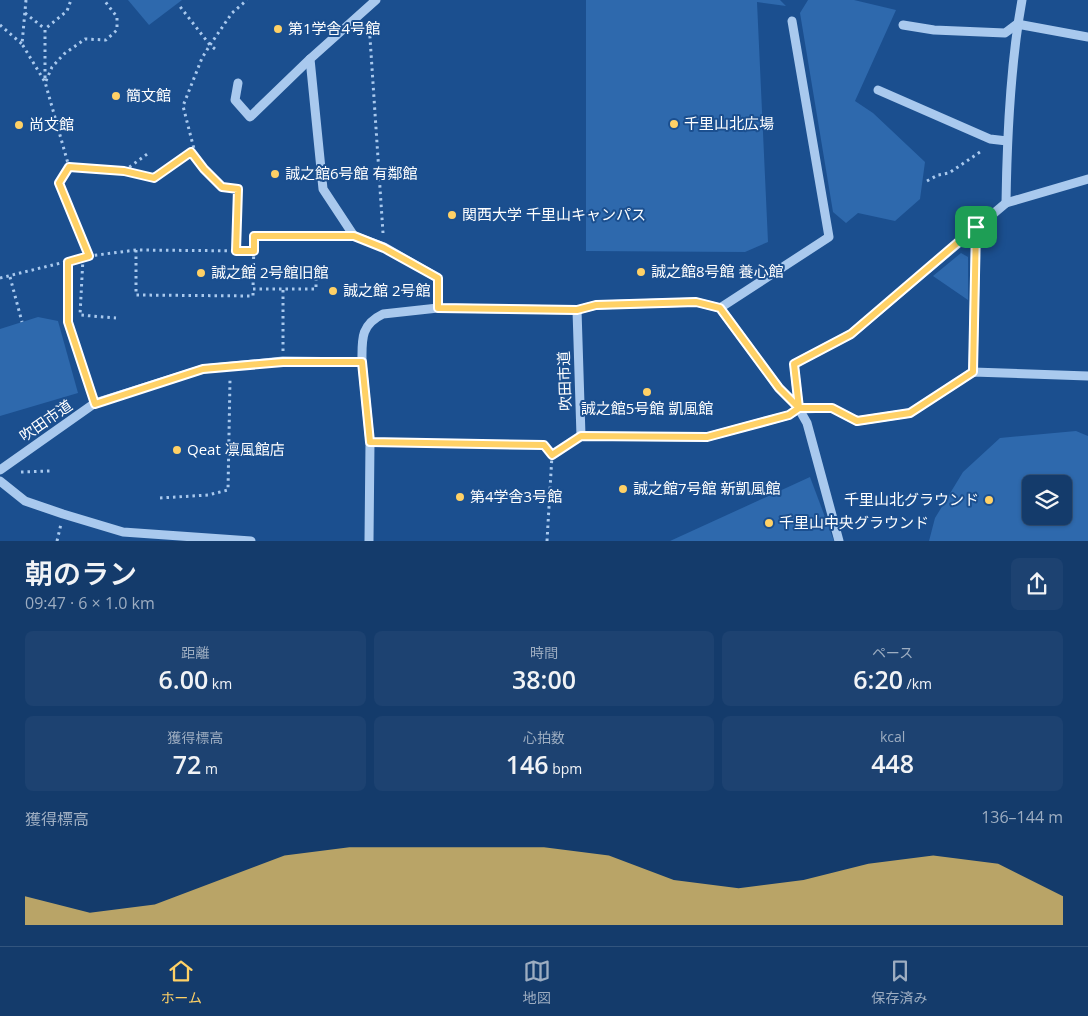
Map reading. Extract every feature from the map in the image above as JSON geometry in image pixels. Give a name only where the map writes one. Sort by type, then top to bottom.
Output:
[{"type":"street","points":[[238,83],[235,100],[250,117],[310,59],[376,0]]},
{"type":"street","points":[[1006,203],[1007,141],[1017,24],[1022,0]]},
{"type":"street","points":[[720,308],[829,237],[792,21]]},
{"type":"street","points":[[903,25],[934,30],[1005,33],[1017,24],[1088,37]]},
{"type":"street","points":[[310,59],[323,189],[354,236],[384,248],[438,278],[438,308]]},
{"type":"street","points":[[878,90],[990,139],[1007,141]]},
{"type":"street","points":[[799,408],[794,364],[851,334],[1006,203],[1088,179]]},
{"type":"street","points":[[973,372],[976,227]]},
{"type":"street","points":[[369,541],[370,442],[362,362],[362,337],[371,322],[377,317],[383,314],[438,308],[577,310],[596,305],[696,302],[720,308],[779,388],[799,408],[807,424],[839,541]]},
{"type":"street","name":"吹田市道","points":[[577,310],[581,436]]},
{"type":"street","name":"吹田市道","points":[[0,470],[95,404],[203,369],[283,362],[362,362]]},
{"type":"street","points":[[581,436],[707,437],[789,415],[799,408],[832,408],[857,421],[910,413],[973,372],[1088,376]]},
{"type":"street","points":[[0,481],[25,501],[123,532],[251,541]]},
{"type":"path","points":[[22,44],[26,0]]},
{"type":"path","points":[[45,29],[67,11],[71,0]]},
{"type":"path","points":[[46,82],[52,67],[64,54],[85,39],[106,40],[117,30],[117,17],[104,0]]},
{"type":"path","points":[[69,167],[124,171],[154,178],[191,152],[194,149],[183,106],[202,58],[232,13],[247,0]]},
{"type":"path","points":[[178,4],[215,49]]},
{"type":"path","points":[[368,7],[384,248]]},
{"type":"path","points":[[24,13],[45,29]]},
{"type":"path","points":[[0,25],[22,44],[46,82]]},
{"type":"path","points":[[45,29],[46,82],[69,167],[59,183],[89,256]]},
{"type":"path","points":[[926,181],[938,175],[949,173],[960,166],[986,148],[990,139]]},
{"type":"path","points":[[124,171],[150,152]]},
{"type":"path","points":[[191,152],[204,169],[222,187],[238,189],[236,251]]},
{"type":"path","points":[[136,250],[136,295],[253,296],[254,236],[354,236]]},
{"type":"path","points":[[0,278],[89,256],[136,250],[254,251]]},
{"type":"path","points":[[83,258],[80,316],[116,318]]},
{"type":"path","points":[[68,262],[68,322],[95,404]]},
{"type":"path","points":[[10,277],[22,322]]},
{"type":"path","points":[[253,289],[316,289],[316,278]]},
{"type":"path","points":[[283,289],[283,339]]},
{"type":"path","points":[[160,498],[208,495],[228,490],[230,392]]},
{"type":"path","points":[[552,455],[581,436]]},
{"type":"path","points":[[370,442],[544,445],[552,455],[547,541]]},
{"type":"path","points":[[31,471],[50,471]]},
{"type":"shaded area","points":[[128,0],[182,0],[149,25]]},
{"type":"shaded area","name":"千里山北広場","points":[[586,0],[780,0],[786,6],[757,2],[768,242],[745,252],[586,251]]},
{"type":"shaded area","points":[[808,0],[854,0],[896,10],[855,101],[873,113],[925,162],[920,199],[895,221],[858,213],[846,223],[833,212],[800,13]]},
{"type":"shaded area","points":[[961,253],[968,257],[968,300],[933,276]]},
{"type":"shaded area","points":[[38,317],[58,321],[78,393],[0,416],[0,329]]},
{"type":"shaded area","name":"千里山北グラウンド","points":[[1076,431],[1088,436],[1088,541],[929,541],[935,518],[963,472],[1000,438]]},
{"type":"shaded area","name":"千里山中央グラウンド","points":[[810,477],[834,541],[670,541]]},
{"type":"place","name":"第1学舎4号館","points":[[278,29]]},
{"type":"place","name":"簡文館","points":[[116,96]]},
{"type":"place","name":"千里山北広場","points":[[674,124]]},
{"type":"place","name":"尚文館","points":[[19,125]]},
{"type":"place","name":"誠之館6号館 有鄰館","points":[[275,174]]},
{"type":"place","name":"関西大学 千里山キャンパス","points":[[452,215]]},
{"type":"place","name":"誠之館8号館 養心館","points":[[641,272]]},
{"type":"place","name":"誠之館 2号館旧館","points":[[201,273]]},
{"type":"place","name":"誠之館 2号館","points":[[333,291]]},
{"type":"place","name":"誠之館5号館 凱風館","points":[[647,392]]},
{"type":"place","name":"Qeat 凛風館店","points":[[177,450]]},
{"type":"place","name":"誠之館7号館 新凱風館","points":[[623,489]]},
{"type":"place","name":"第4学舎3号館","points":[[460,497]]},
{"type":"place","name":"千里山北グラウンド","points":[[989,500]]},
{"type":"place","name":"千里山中央グラウンド","points":[[769,523]]},
{"type":"route","points":[[976,227],[851,334],[794,364],[799,408],[779,388],[720,308],[696,302],[596,305],[577,310],[438,308],[438,278],[384,248],[354,236],[254,236],[254,251],[236,251],[238,189],[222,187],[204,169],[191,152],[154,178],[124,171],[69,167],[59,183],[89,256],[68,262],[68,322],[95,404],[203,369],[283,362],[362,362],[370,442],[544,445],[552,455],[581,436],[707,437],[789,415],[799,408],[832,408],[857,421],[910,413],[973,372],[976,227]]}]
